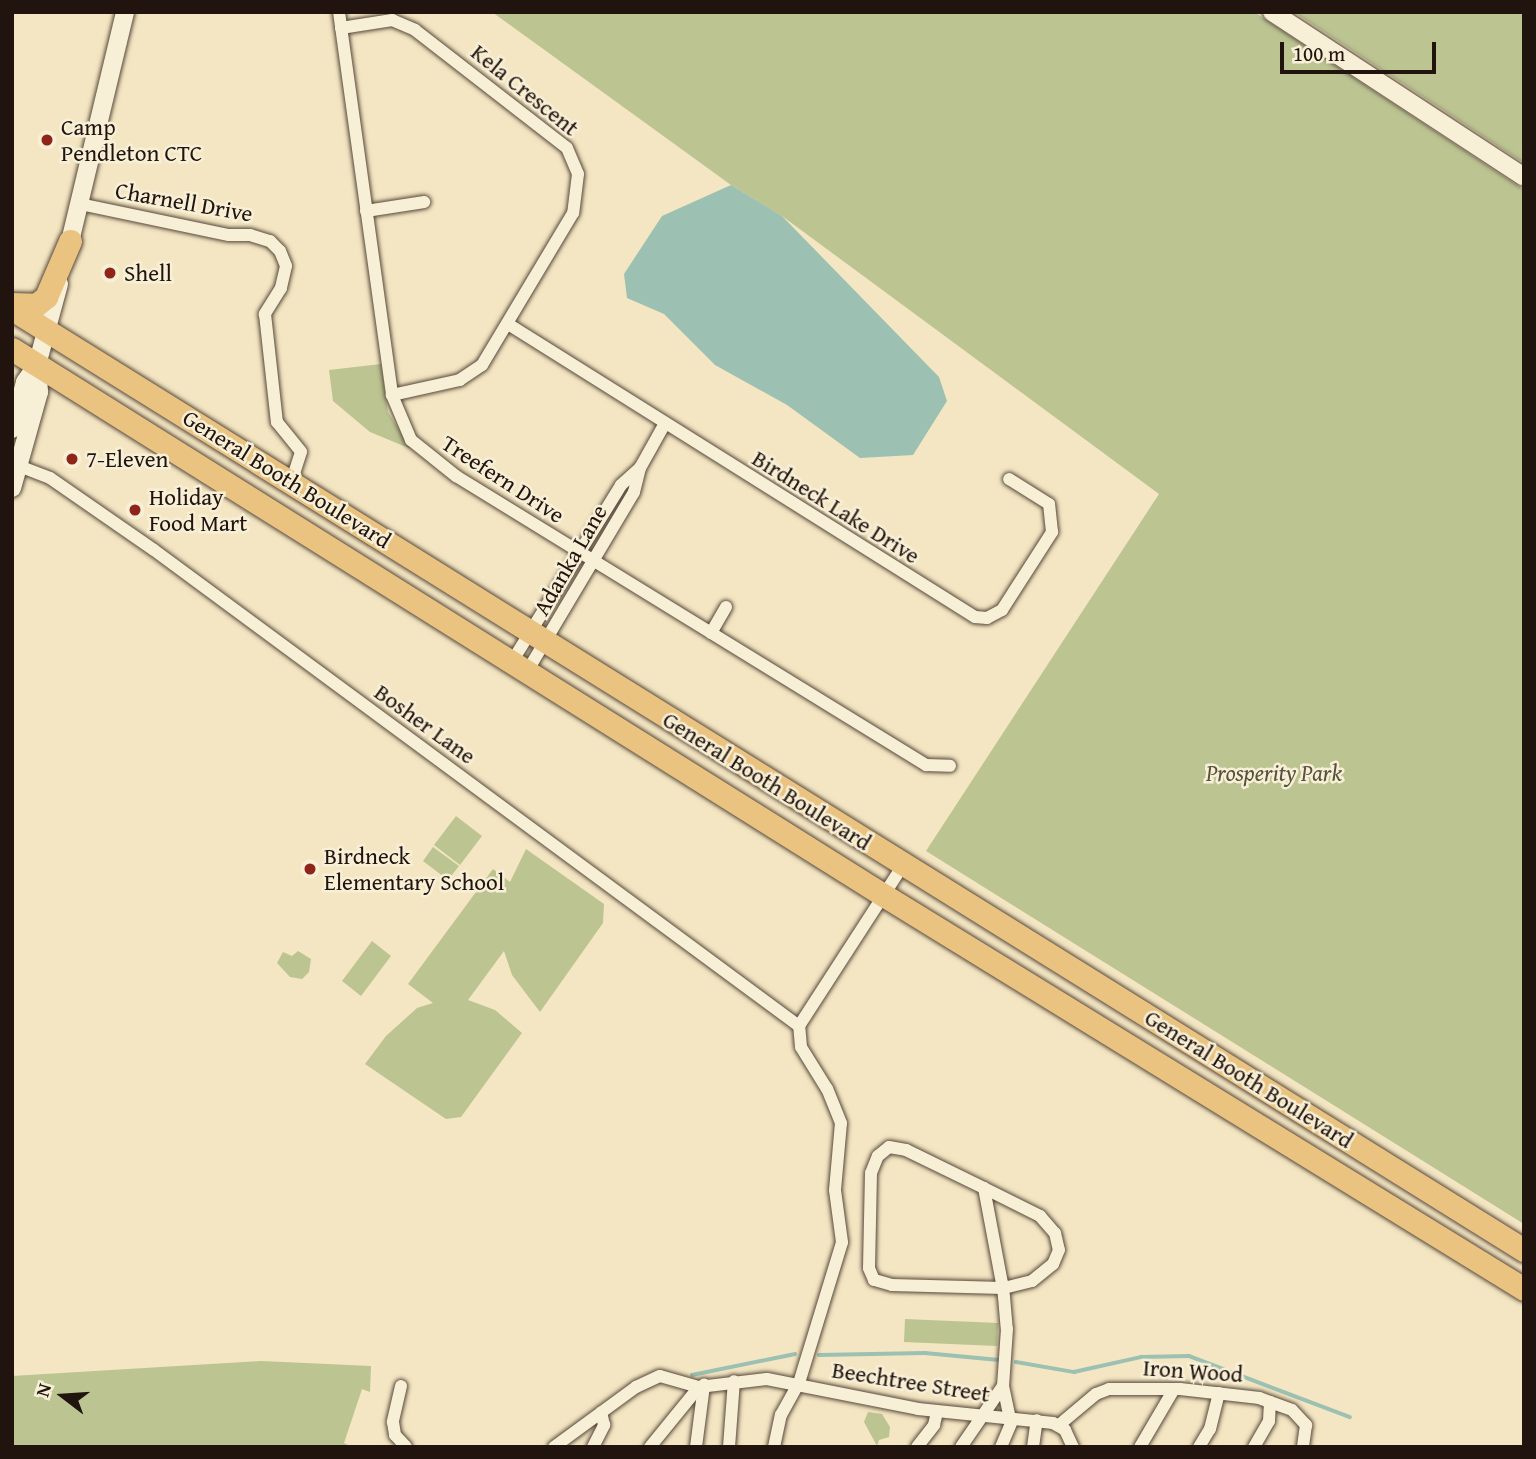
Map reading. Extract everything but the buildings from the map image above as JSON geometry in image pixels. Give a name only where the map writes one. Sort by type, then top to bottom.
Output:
[{"type":"highway","points":[[12,307],[36,304],[46,297],[70,241]]},
{"type":"highway","name":"General Booth Boulevard","points":[[12,307],[537,638],[1524,1250]]},
{"type":"highway","name":"General Booth Boulevard","points":[[12,349],[521,665],[885,896],[1524,1289]]},
{"type":"street","points":[[12,429],[25,382],[37,365],[48,328],[125,12]]},
{"type":"street","name":"Treefern Drive","points":[[339,12],[392,395],[402,427],[422,452],[580,553],[926,765],[950,766]]},
{"type":"street","points":[[1272,12],[1524,177]]},
{"type":"street","name":"Kela Crescent","points":[[341,28],[402,22],[567,148],[574,158],[579,195],[573,213],[508,324],[471,374],[392,395]]},
{"type":"street","points":[[366,211],[424,202]]},
{"type":"street","name":"Charnell Drive","points":[[80,204],[229,235],[250,234],[270,242],[280,251],[286,266],[281,288],[265,314],[277,422],[301,453],[291,482]]},
{"type":"street","name":"Birdneck Lake Drive","points":[[508,324],[664,425],[975,617],[987,618],[1002,610],[1052,532],[1049,504],[1009,479]]},
{"type":"street","points":[[12,488],[39,392],[37,365]]},
{"type":"street","name":"Adanka Lane","points":[[521,665],[537,638],[593,561],[634,492],[640,468],[664,425]]},
{"type":"street","name":"Bosher Lane","points":[[19,466],[50,478],[154,550],[799,1026]]},
{"type":"street","name":"Adanka Lane","points":[[521,665],[580,553],[621,485],[640,468]]},
{"type":"street","points":[[710,633],[726,607]]},
{"type":"street","points":[[554,1447],[601,1412],[660,1376],[701,1386],[734,1381],[799,1383],[842,1242],[835,1190],[841,1122],[827,1089],[802,1047],[799,1026],[903,865]]},
{"type":"street","points":[[889,1147],[906,1150],[984,1188],[1040,1216],[1055,1233],[1059,1250],[1053,1264],[1032,1281],[1003,1288],[882,1284],[874,1280],[869,1268],[871,1173],[878,1156],[889,1147]]},
{"type":"street","points":[[984,1188],[1003,1288],[1007,1329],[1003,1386],[1011,1419],[1001,1447]]},
{"type":"street","points":[[729,1447],[734,1381]]},
{"type":"street","name":"Beechtree Street","points":[[774,1447],[781,1415],[799,1383],[937,1412],[1037,1420],[1059,1425]]},
{"type":"street","points":[[401,1386],[393,1422],[395,1435],[405,1447]]},
{"type":"street","points":[[650,1447],[666,1424],[701,1386]]},
{"type":"street","points":[[696,1447],[701,1386]]},
{"type":"street","points":[[961,1447],[979,1417],[1003,1386]]},
{"type":"street","name":"Iron Wood","points":[[1059,1425],[1096,1394],[1109,1389],[1174,1389],[1219,1393],[1270,1402],[1301,1417],[1306,1425],[1303,1447]]},
{"type":"street","points":[[1140,1447],[1157,1424],[1174,1389]]},
{"type":"street","points":[[1199,1447],[1210,1429],[1219,1393]]},
{"type":"street","points":[[1254,1447],[1269,1421],[1270,1402]]},
{"type":"street","points":[[593,1447],[604,1425],[601,1412]]},
{"type":"street","points":[[917,1447],[934,1425],[937,1412]]},
{"type":"street","points":[[1034,1447],[1037,1420]]},
{"type":"street","points":[[662,1447],[666,1424]]},
{"type":"street","points":[[1059,1425],[1073,1447]]},
{"type":"green space","name":"Prosperity Park","points":[[492,12],[1254,12],[1524,190],[1524,1224],[926,851],[1159,494],[782,216],[731,185]]},
{"type":"green space","points":[[1294,12],[1524,12],[1524,163]]},
{"type":"green space","points":[[381,364],[388,412],[411,449],[370,432],[333,401],[329,370]]},
{"type":"green space","points":[[456,816],[482,836],[460,865],[434,845]]},
{"type":"green space","points":[[433,847],[459,866],[448,880],[423,861]]},
{"type":"green space","points":[[526,849],[604,904],[603,923],[540,1012],[512,975],[504,951],[468,1000],[495,1010],[522,1033],[461,1117],[446,1119],[365,1064],[386,1036],[417,1008],[433,1003],[408,984],[493,869],[510,882]]},
{"type":"green space","points":[[372,941],[391,956],[361,996],[342,981]]},
{"type":"green space","points":[[298,951],[311,959],[309,972],[302,979],[290,977],[277,963],[283,952],[292,956]]},
{"type":"green space","points":[[905,1319],[998,1323],[997,1346],[904,1342]]},
{"type":"green space","points":[[261,1361],[371,1366],[370,1392],[362,1389],[344,1443],[352,1447],[12,1447],[12,1376]]},
{"type":"green space","points":[[868,1412],[882,1414],[890,1427],[889,1437],[879,1440],[877,1446],[864,1422]]},
{"type":"shaded area","points":[[731,185],[782,216],[939,377],[947,401],[913,455],[860,458],[787,405],[715,365],[664,314],[627,298],[624,274],[662,216]]},
{"type":"waterway","points":[[819,1355],[925,1353],[999,1360]]},
{"type":"waterway","points":[[692,1375],[795,1354]]},
{"type":"waterway","points":[[1016,1362],[1074,1372],[1141,1357],[1189,1356],[1350,1417]]},
{"type":"place","name":"Camp Pendleton CTC","points":[[47,140]]},
{"type":"place","name":"Shell","points":[[110,273]]},
{"type":"place","name":"7-Eleven","points":[[72,459]]},
{"type":"place","name":"Holiday Food Mart","points":[[135,510]]},
{"type":"place","name":"Birdneck Elementary School","points":[[310,869]]}]
